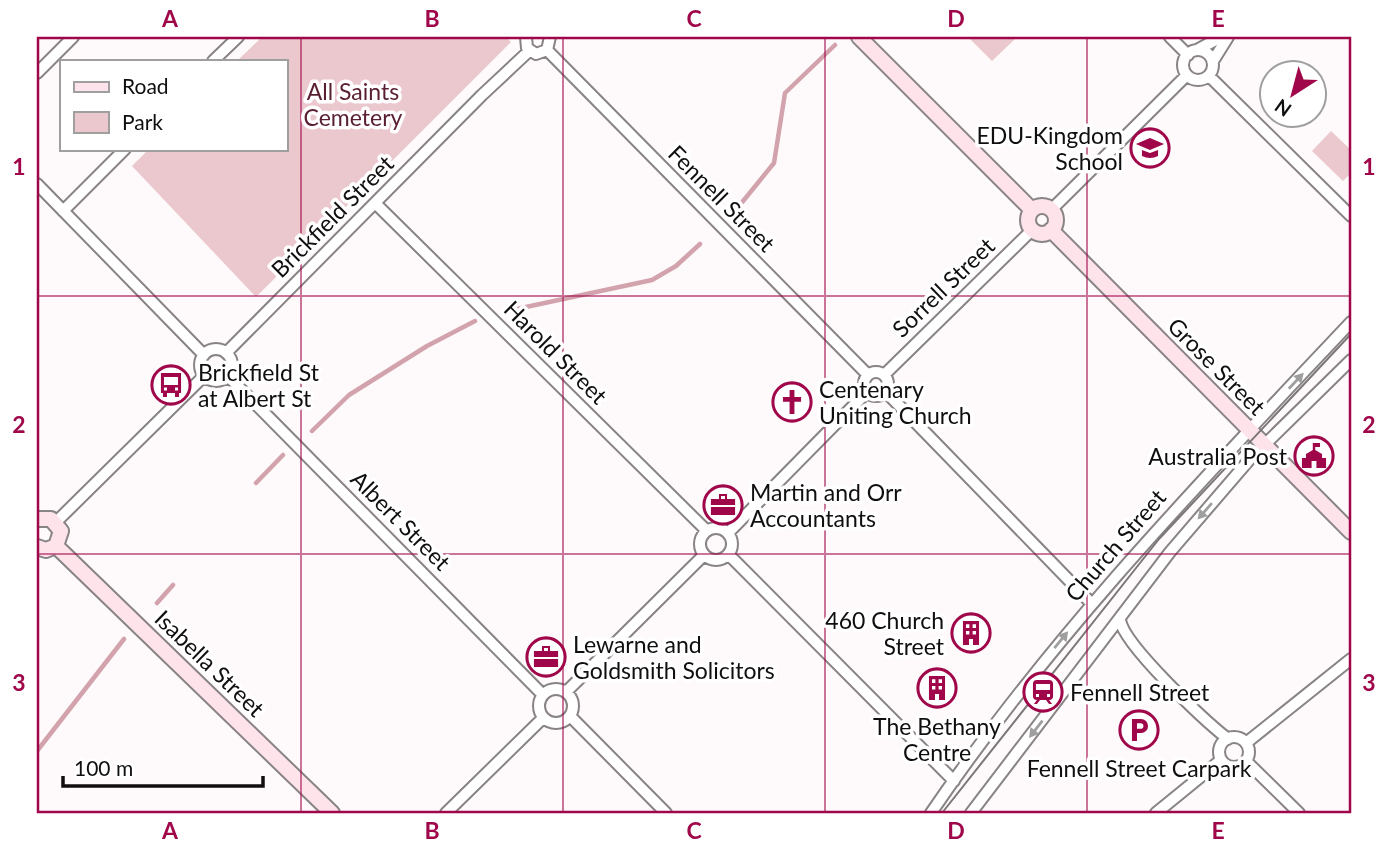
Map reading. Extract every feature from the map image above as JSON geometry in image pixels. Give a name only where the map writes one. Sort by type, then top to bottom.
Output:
[{"type":"street","points":[[37,73],[73,37]]},
{"type":"street","points":[[214,60],[238,37]]},
{"type":"street","points":[[526,37],[530,51],[536,54],[547,50],[550,37]]},
{"type":"street","points":[[859,37],[1032,210]]},
{"type":"street","points":[[1170,37],[1192,52],[1207,53],[1213,61]]},
{"type":"street","points":[[1187,75],[1184,62],[1192,52],[1221,37]]},
{"type":"street","points":[[1209,76],[1213,61],[1228,37]]},
{"type":"street","name":"Fennell Street","points":[[547,50],[868,375]]},
{"type":"street","name":"Brickfield Street","points":[[226,353],[516,61],[530,51]]},
{"type":"street","points":[[1051,210],[1187,75]]},
{"type":"street","points":[[1187,75],[1198,80],[1209,76]]},
{"type":"street","points":[[1209,76],[1351,215]]},
{"type":"street","points":[[63,211],[124,150]]},
{"type":"street","points":[[37,184],[204,355]]},
{"type":"street","name":"Harold Street","points":[[375,203],[707,531]]},
{"type":"street","points":[[1032,210],[1043,207],[1051,210]]},
{"type":"street","points":[[1032,210],[1028,220],[1032,230],[1041,234],[1051,230],[1055,222],[1051,210]]},
{"type":"street","name":"Sorrell Street","points":[[884,375],[1032,230]]},
{"type":"street","name":"Grose Street","points":[[1051,230],[1351,532]]},
{"type":"street","name":"Church Street","points":[[931,813],[1091,603],[1351,322]]},
{"type":"street","points":[[217,349],[226,353],[232,367],[228,376],[213,381],[204,376],[200,368],[204,355],[217,349]]},
{"type":"street","name":"Church Street","points":[[977,811],[1170,551],[1264,445],[1351,360]]},
{"type":"street","points":[[876,372],[884,375],[888,381],[886,392],[874,397],[867,392],[864,385],[868,375],[876,372]]},
{"type":"street","points":[[56,522],[204,376]]},
{"type":"street","name":"Albert Street","points":[[228,376],[543,695]]},
{"type":"street","points":[[728,533],[867,392]]},
{"type":"street","points":[[886,392],[1091,603]]},
{"type":"street","points":[[37,519],[46,517],[56,522],[61,531],[56,546],[46,550],[37,547]]},
{"type":"street","points":[[716,528],[728,533],[733,545],[729,555],[718,561],[704,555],[700,543],[707,531],[716,528]]},
{"type":"street","name":"Isabella Street","points":[[56,546],[332,813]]},
{"type":"street","points":[[566,692],[704,555]]},
{"type":"street","points":[[729,555],[954,781]]},
{"type":"street","points":[[1120,620],[1127,637],[1149,661],[1228,738],[1239,739],[1245,743],[1248,753],[1246,761]]},
{"type":"street","points":[[1245,743],[1351,659]]},
{"type":"street","points":[[552,689],[566,692],[573,704],[570,716],[555,724],[543,718],[538,706],[543,695],[552,689]]},
{"type":"street","points":[[570,716],[666,813]]},
{"type":"street","points":[[446,813],[543,718]]},
{"type":"street","points":[[1221,760],[1220,746],[1228,738]]},
{"type":"street","points":[[1221,760],[1233,767],[1246,761]]},
{"type":"street","points":[[1157,813],[1221,760]]},
{"type":"street","points":[[1246,761],[1299,813]]},
{"type":"green space","name":"All Saints Cemetery","points":[[262,37],[506,37],[511,42],[256,297],[132,166],[148,150],[287,150],[287,60],[238,60]]},
{"type":"green space","points":[[968,37],[1017,37],[992,61]]},
{"type":"green space","points":[[1331,131],[1351,150],[1351,173],[1343,181],[1312,151]]},
{"type":"waterway","points":[[735,211],[774,163],[785,93],[835,45]]},
{"type":"waterway","points":[[512,310],[652,280],[676,266],[700,244]]},
{"type":"waterway","points":[[312,431],[349,395],[427,346],[475,321]]},
{"type":"waterway","points":[[256,483],[283,455]]},
{"type":"waterway","points":[[157,603],[173,585]]},
{"type":"waterway","points":[[37,751],[124,639]]},
{"type":"tram line","points":[[942,813],[1159,539],[1351,334]]},
{"type":"place","name":"EDU-Kingdom School","points":[[1150,148]]},
{"type":"place","name":"Brickfield St at Albert St","points":[[171,385]]},
{"type":"place","name":"Centenary Uniting Church","points":[[792,402]]},
{"type":"place","name":"Australia Post","points":[[1314,456]]},
{"type":"place","name":"Martin and Orr Accountants","points":[[723,505]]},
{"type":"place","name":"460 Church Street","points":[[971,633]]},
{"type":"place","name":"Lewarne and Goldsmith Solicitors","points":[[546,657]]},
{"type":"place","name":"The Bethany Centre","points":[[937,688]]},
{"type":"place","name":"Fennell Street","points":[[1043,692]]},
{"type":"place","name":"Fennell Street Carpark","points":[[1139,730]]}]
